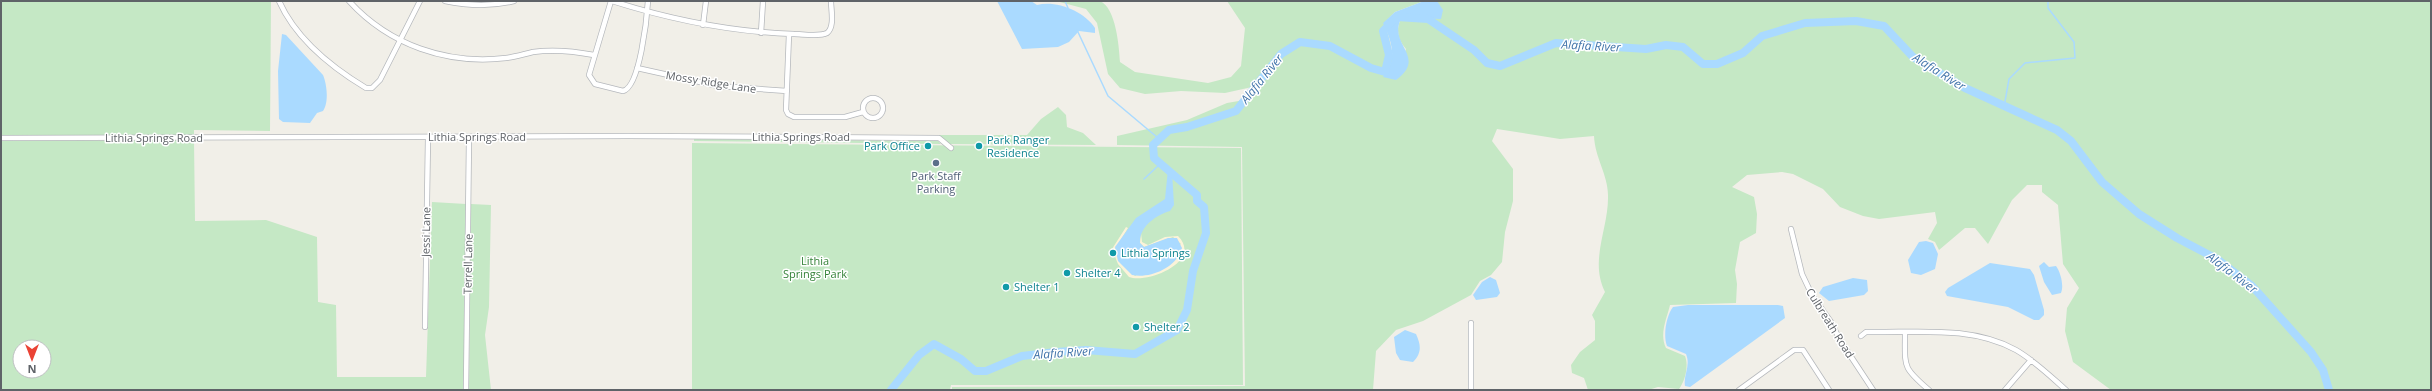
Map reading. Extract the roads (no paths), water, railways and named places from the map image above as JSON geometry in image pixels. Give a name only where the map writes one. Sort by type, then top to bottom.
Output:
[{"type":"street","points":[[278,1],[292,24],[305,40],[336,68],[366,88],[376,86],[420,1]]},
{"type":"street","points":[[350,1],[374,26],[400,40],[425,50],[461,59],[507,58],[554,50],[594,56]]},
{"type":"street","points":[[445,1],[465,5],[488,6],[514,1]]},
{"type":"street","points":[[648,1],[648,12],[637,68],[631,86],[626,90],[616,90],[595,84],[589,75],[611,1],[648,12],[703,25],[761,33],[789,34],[821,34],[828,31],[831,27],[831,1]]},
{"type":"street","points":[[703,25],[706,1]]},
{"type":"street","points":[[761,33],[763,1]]},
{"type":"street","points":[[789,34],[786,110],[788,114],[794,117],[845,117],[864,112]]},
{"type":"street","name":"Mossy Ridge Lane","points":[[637,68],[718,86],[787,91]]},
{"type":"street","points":[[868,99],[876,99],[882,104],[882,112],[877,118],[870,118],[864,112],[863,104],[868,99]]},
{"type":"street","name":"Lithia Springs Road","points":[[1,138],[939,138],[951,148]]},
{"type":"street","name":"Jessi Lane","points":[[425,327],[428,138]]},
{"type":"street","name":"Terrell Lane","points":[[466,390],[469,138]]},
{"type":"street","name":"Culbreath Road","points":[[1791,228],[1808,289],[1873,390]]},
{"type":"street","points":[[1471,323],[1471,390]]},
{"type":"street","points":[[1861,336],[1866,332],[1949,332],[1973,335],[1995,341],[2031,360],[2066,390]]},
{"type":"street","points":[[1905,333],[1905,364],[1908,373],[1929,390]]},
{"type":"street","points":[[1739,390],[1794,350],[1803,350],[1828,390]]},
{"type":"street","points":[[2005,390],[2031,360]]},
{"type":"water","points":[[997,1],[1031,1],[1037,5],[1053,4],[1069,8],[1090,22],[1095,28],[1095,33],[1079,31],[1069,42],[1058,47],[1022,49]]},
{"type":"water","points":[[1424,1],[1437,1],[1443,10],[1441,19],[1413,18],[1400,21],[1398,30],[1408,58],[1408,65],[1405,72],[1396,80],[1383,77],[1391,64],[1392,51],[1389,37],[1383,23],[1395,12]]},
{"type":"water","points":[[282,34],[286,35],[323,75],[327,93],[325,108],[323,111],[317,113],[310,123],[283,122],[279,119],[278,71]]},
{"type":"water","points":[[1168,169],[1172,172],[1174,205],[1170,211],[1159,215],[1149,222],[1142,232],[1140,243],[1144,247],[1168,238],[1177,238],[1182,248],[1175,261],[1162,270],[1147,275],[1132,275],[1118,261],[1115,247],[1136,218],[1165,199]]},
{"type":"water","points":[[1926,241],[1933,243],[1938,254],[1935,269],[1921,275],[1911,273],[1908,260],[1919,242]]},
{"type":"water","points":[[2044,262],[2049,267],[2056,266],[2058,269],[2062,283],[2061,293],[2052,295],[2044,282],[2039,266]]},
{"type":"water","points":[[1990,263],[2030,269],[2034,275],[2044,310],[2044,315],[2039,320],[2034,320],[2008,307],[1947,296],[1945,292],[1948,288]]},
{"type":"water","points":[[1490,277],[1496,280],[1500,293],[1497,297],[1476,300],[1473,295],[1482,282]]},
{"type":"water","points":[[1853,278],[1867,280],[1868,291],[1864,295],[1829,301],[1819,293],[1823,287]]},
{"type":"water","points":[[1688,305],[1778,305],[1783,306],[1785,318],[1690,387],[1685,386],[1688,363],[1686,354],[1667,346],[1665,337],[1667,321],[1673,307]]},
{"type":"water","points":[[1405,330],[1416,334],[1419,342],[1420,349],[1416,359],[1413,362],[1400,360],[1396,353],[1394,337]]},
{"type":"waterway","points":[[1065,1],[1068,8]]},
{"type":"waterway","points":[[2004,107],[2009,79],[2025,63],[2075,58],[2074,42],[2048,8],[2048,1]]},
{"type":"waterway","name":"Alafia River","points":[[891,390],[919,355],[934,344],[961,359],[975,371],[986,371],[1022,356],[1056,352],[1086,350],[1135,354],[1177,330],[1187,310],[1193,271],[1206,233],[1204,207],[1197,201],[1197,195],[1154,158],[1153,145],[1169,130],[1187,127],[1236,111],[1281,54],[1300,42],[1330,46],[1371,68],[1385,72],[1389,55],[1383,31],[1397,17],[1428,19],[1474,50],[1487,63],[1500,66],[1556,43],[1646,49],[1666,45],[1683,47],[1703,64],[1717,64],[1743,53],[1762,36],[1805,23],[1856,21],[1884,26],[1913,57],[1965,88],[2057,130],[2071,141],[2102,182],[2139,214],[2177,238],[2217,259],[2252,286],[2311,352],[2323,370],[2329,390]]},
{"type":"waterway","points":[[1077,30],[1108,96],[1158,138]]},
{"type":"waterway","points":[[1144,179],[1160,164]]},
{"type":"place","name":"Park Office","points":[[928,146]]},
{"type":"place","name":"Park Ranger Residence","points":[[979,146]]},
{"type":"place","name":"Park Staff Parking","points":[[936,163]]},
{"type":"place","name":"Lithia Springs","points":[[1113,253]]},
{"type":"place","name":"Shelter 4","points":[[1067,273]]},
{"type":"place","name":"Shelter 1","points":[[1006,287]]},
{"type":"place","name":"Shelter 2","points":[[1136,327]]},
{"type":"park label","name":"Lithia Springs Park","points":[[815,267]]}]
